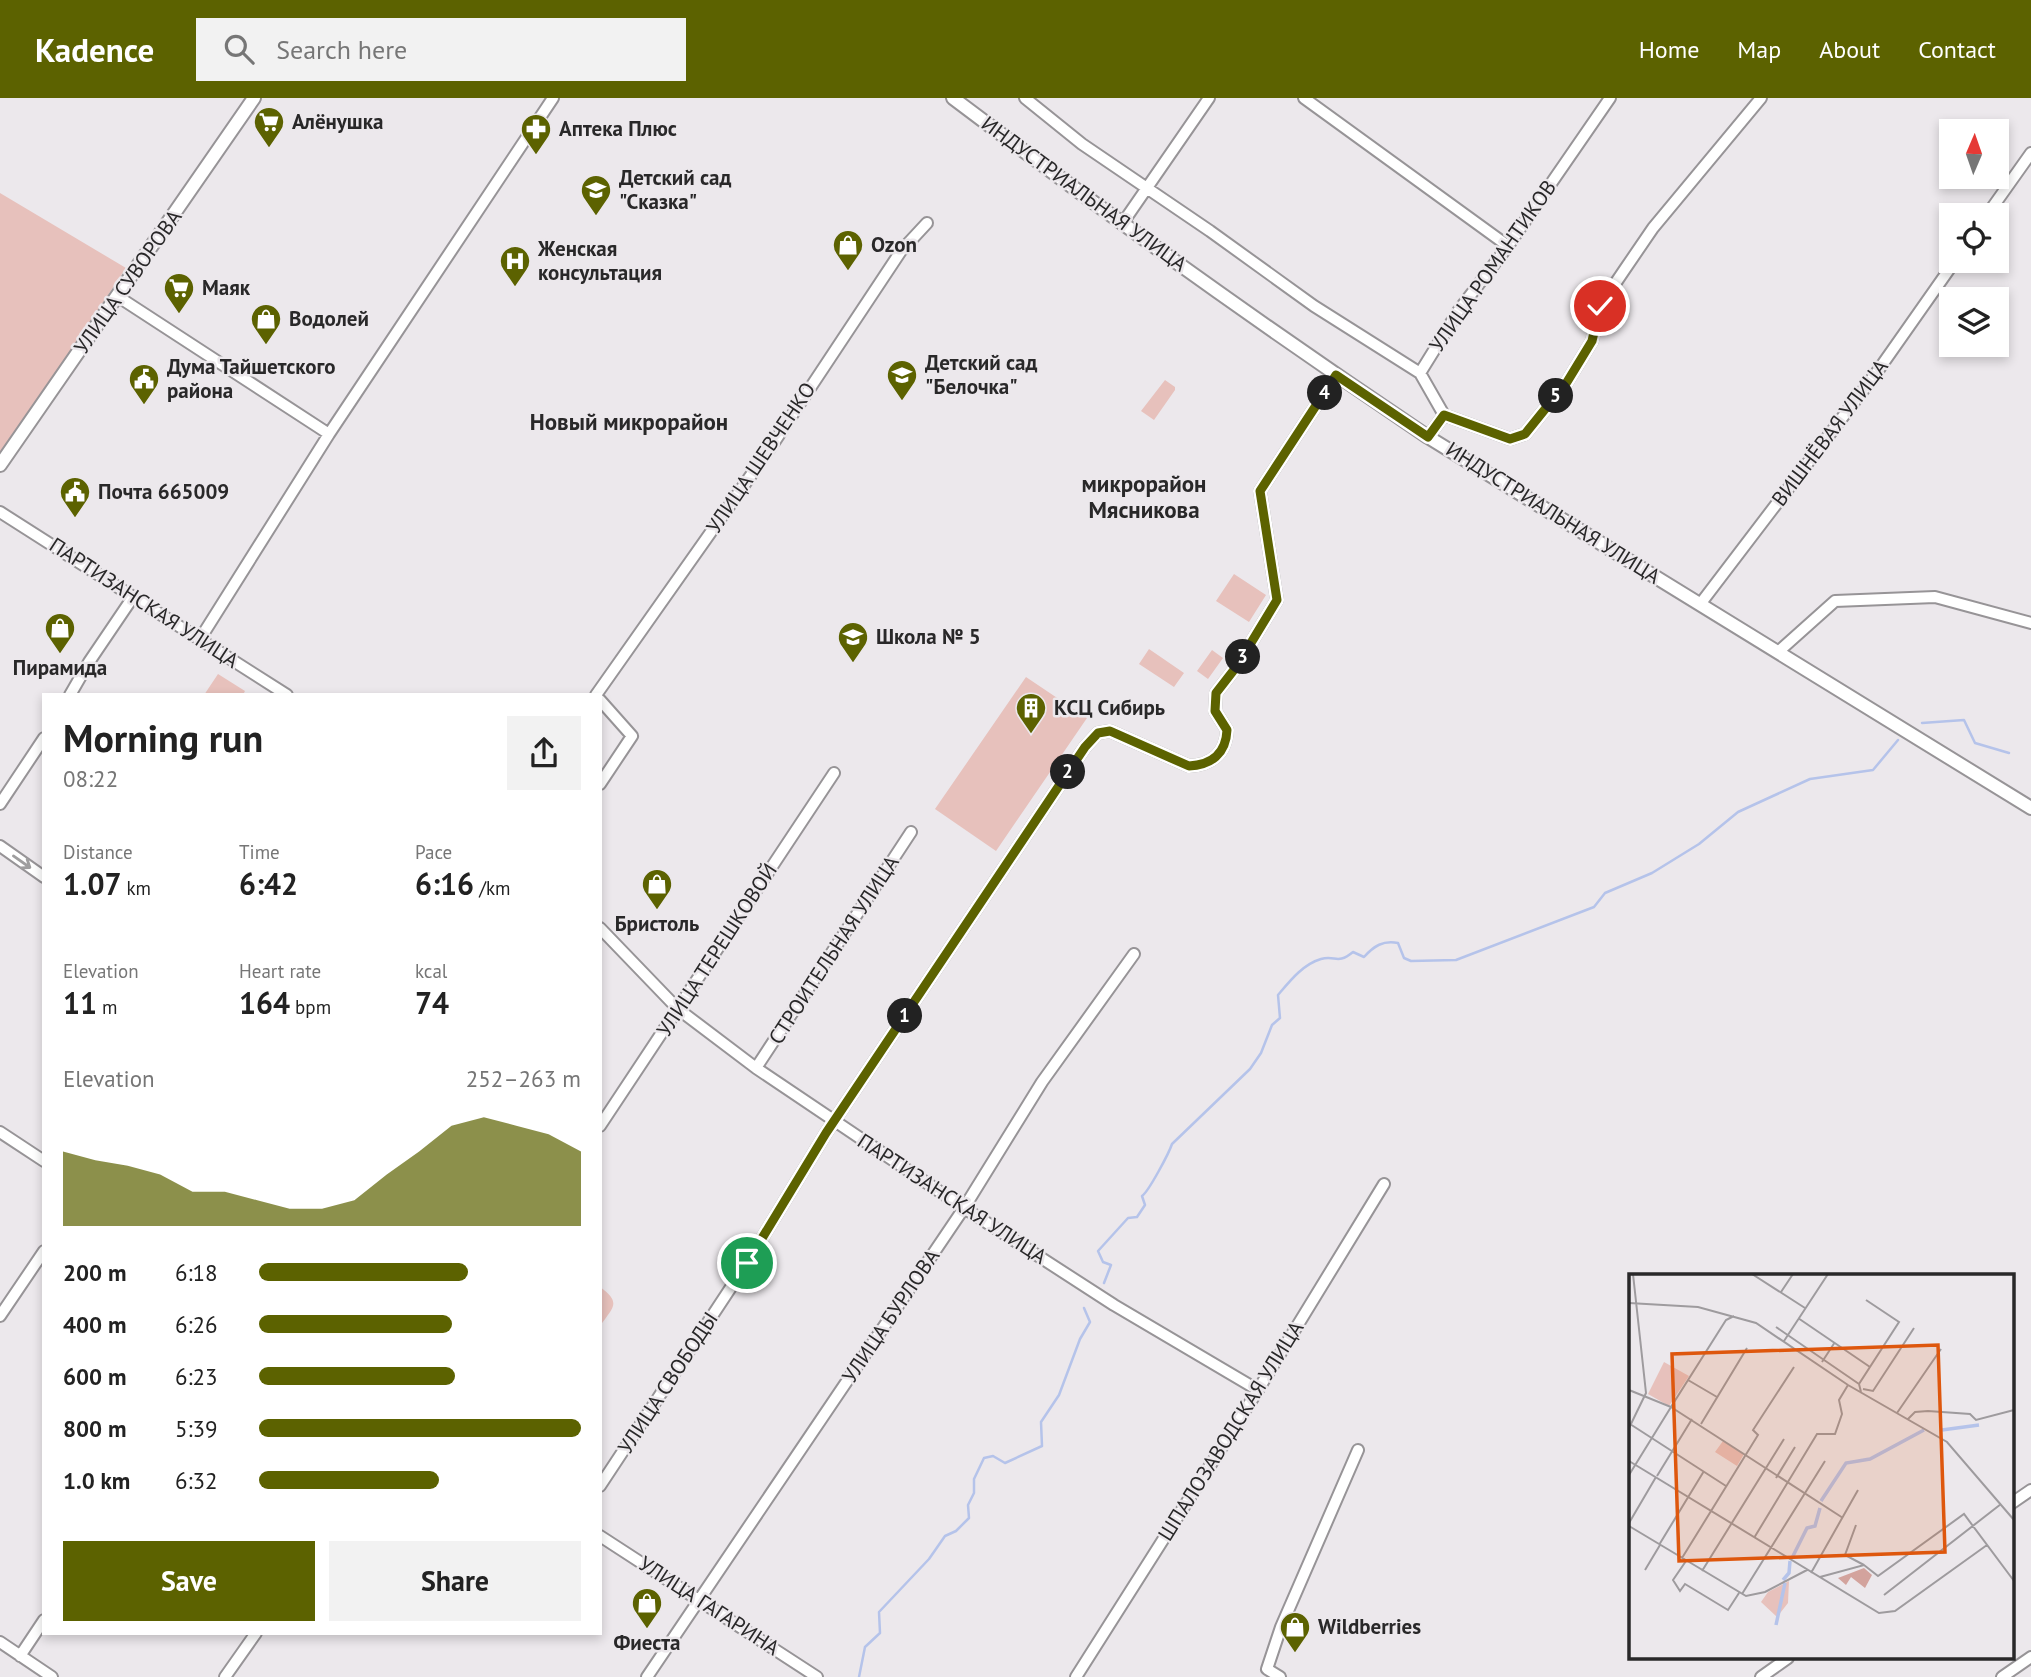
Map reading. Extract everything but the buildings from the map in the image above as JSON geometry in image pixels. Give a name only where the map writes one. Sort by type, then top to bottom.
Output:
[{"type":"street","name":"УЛИЦА СУВОРОВА","points":[[0,465],[254,98]]},
{"type":"street","points":[[200,639],[329,434],[553,98]]},
{"type":"street","name":"ИНДУСТРИАЛЬНАЯ УЛИЦА","points":[[953,98],[1122,224],[1428,437],[2031,808]]},
{"type":"street","name":"ИНДУСТРИАЛЬНАЯ УЛИЦА","points":[[1025,98],[1082,144],[1314,306],[1420,373]]},
{"type":"street","points":[[1122,224],[1209,98]]},
{"type":"street","points":[[1304,98],[1508,246]]},
{"type":"street","name":"УЛИЦА РОМАНТИКОВ","points":[[1444,415],[1420,373],[1459,310],[1508,246],[1610,98]]},
{"type":"street","points":[[1428,437],[1444,415],[1510,439],[1525,434],[1567,382],[1592,341],[1600,306],[1653,228],[1761,98]]},
{"type":"street","points":[[1996,203],[2031,153]]},
{"type":"street","name":"УЛИЦА ШЕВЧЕНКО","points":[[597,693],[773,444],[901,251],[927,223]]},
{"type":"street","name":"ВИШНЁВАЯ УЛИЦА","points":[[1701,603],[1877,372],[1947,273]]},
{"type":"street","points":[[117,296],[329,434]]},
{"type":"street","name":"УЛИЦА СВОБОДЫ","points":[[602,1483],[747,1263],[835,1121],[1085,747],[1098,733],[1110,731],[1189,766],[1216,758],[1224,746],[1227,730],[1215,711],[1216,693],[1237,666],[1277,600],[1260,491],[1336,375]]},
{"type":"street","name":"ПАРТИЗАНСКАЯ УЛИЦА","points":[[0,512],[284,693]]},
{"type":"street","points":[[71,693],[133,597]]},
{"type":"street","points":[[1778,652],[1835,601],[1935,597],[2031,623]]},
{"type":"street","points":[[602,702],[632,736],[602,780]]},
{"type":"street","points":[[0,804],[42,741]]},
{"type":"street","name":"УЛИЦА ТЕРЕШКОВОЙ","points":[[602,1123],[834,773]]},
{"type":"street","name":"СТРОИТЕЛЬНАЯ УЛИЦА","points":[[756,1068],[911,832]]},
{"type":"street","points":[[0,846],[42,876]]},
{"type":"street","name":"ПАРТИЗАНСКАЯ УЛИЦА","points":[[602,930],[678,1009],[756,1068],[1114,1305],[1258,1390]]},
{"type":"street","name":"УЛИЦА БУРЛОВА","points":[[647,1677],[964,1208],[1042,1082],[1134,954]]},
{"type":"street","points":[[0,1132],[42,1160]]},
{"type":"street","name":"ШПАЛОЗАВОДСКАЯ УЛИЦА","points":[[1076,1677],[1258,1390],[1384,1184]]},
{"type":"street","points":[[0,1316],[42,1254]]},
{"type":"street","points":[[1280,1677],[1267,1669],[1281,1627],[1357,1450]]},
{"type":"street","points":[[2014,1502],[2031,1490]]},
{"type":"street","name":"УЛИЦА ГАГАРИНА","points":[[602,1537],[817,1677]]},
{"type":"street","points":[[20,1656],[42,1623]]},
{"type":"street","points":[[225,1677],[255,1635]]},
{"type":"street","points":[[0,1643],[52,1677]]},
{"type":"street","points":[[2002,1677],[2031,1657]]},
{"type":"street","points":[[1761,1677],[1785,1660]]},
{"type":"shaded area","points":[[0,193],[126,268],[0,457]]},
{"type":"shaded area","points":[[1165,380],[1175,387],[1175,390],[1154,420],[1141,411]]},
{"type":"shaded area","points":[[1234,574],[1266,595],[1249,622],[1216,601]]},
{"type":"shaded area","points":[[1149,649],[1184,673],[1174,687],[1139,664]]},
{"type":"shaded area","points":[[1212,650],[1223,658],[1208,679],[1197,671]]},
{"type":"shaded area","points":[[218,674],[245,691],[244,693],[205,693]]},
{"type":"shaded area","points":[[1026,677],[1087,718],[996,851],[935,809]]},
{"type":"shaded area","points":[[602,1288],[613,1301],[612,1310],[602,1323]]},
{"type":"waterway","points":[[1922,723],[1964,720],[1975,743],[2009,753]]},
{"type":"waterway","points":[[1104,1283],[1111,1265],[1103,1262],[1098,1251],[1128,1218],[1137,1217],[1145,1205],[1142,1196],[1154,1180],[1172,1144],[1250,1069],[1261,1053],[1272,1025],[1280,1018],[1278,995],[1308,965],[1321,959],[1340,959],[1353,952],[1364,957],[1375,947],[1388,942],[1398,943],[1404,958],[1411,961],[1456,960],[1594,907],[1605,893],[1652,873],[1699,844],[1738,812],[1810,779],[1873,770],[1898,740]]},
{"type":"waterway","points":[[859,1677],[865,1647],[880,1633],[879,1612],[929,1559],[945,1536],[956,1531],[969,1518],[968,1505],[974,1493],[974,1479],[984,1458],[993,1456],[1005,1463],[1042,1446],[1041,1422],[1059,1395],[1080,1339],[1090,1322],[1084,1308]]},
{"type":"place","name":"Алёнушка","points":[[269,149]]},
{"type":"place","name":"Аптека Плюс","points":[[536,156]]},
{"type":"place","name":"Детский сад \"Сказка\"","points":[[596,217]]},
{"type":"place","name":"Ozon","points":[[848,272]]},
{"type":"place","name":"Женская консультация","points":[[515,288]]},
{"type":"place","name":"Маяк","points":[[179,315]]},
{"type":"place","name":"Водолей","points":[[266,346]]},
{"type":"place","name":"Детский сад \"Белочка\"","points":[[902,402]]},
{"type":"place","name":"Дума Тайшетского района","points":[[144,406]]},
{"type":"place","name":"Почта 665009","points":[[75,519]]},
{"type":"place","name":"Пирамида","points":[[60,655]]},
{"type":"place","name":"Школа № 5","points":[[853,664]]},
{"type":"place","name":"КСЦ Сибирь","points":[[1031,735]]},
{"type":"place","name":"Бристоль","points":[[657,911]]},
{"type":"place","name":"Фиеста","points":[[647,1630]]},
{"type":"place","name":"Wildberries","points":[[1295,1654]]},
{"type":"district","name":"Новый микрорайон","points":[[629,422]]},
{"type":"district","name":"микрорайон Мясникова","points":[[1144,497]]},
{"type":"route","points":[[747,1263],[826,1133],[1085,747],[1098,733],[1110,731],[1189,766],[1208,763],[1216,758],[1224,746],[1227,730],[1215,711],[1216,693],[1237,666],[1277,600],[1260,491],[1336,375],[1428,437],[1444,415],[1510,439],[1525,434],[1567,382],[1592,341],[1600,306]]}]
